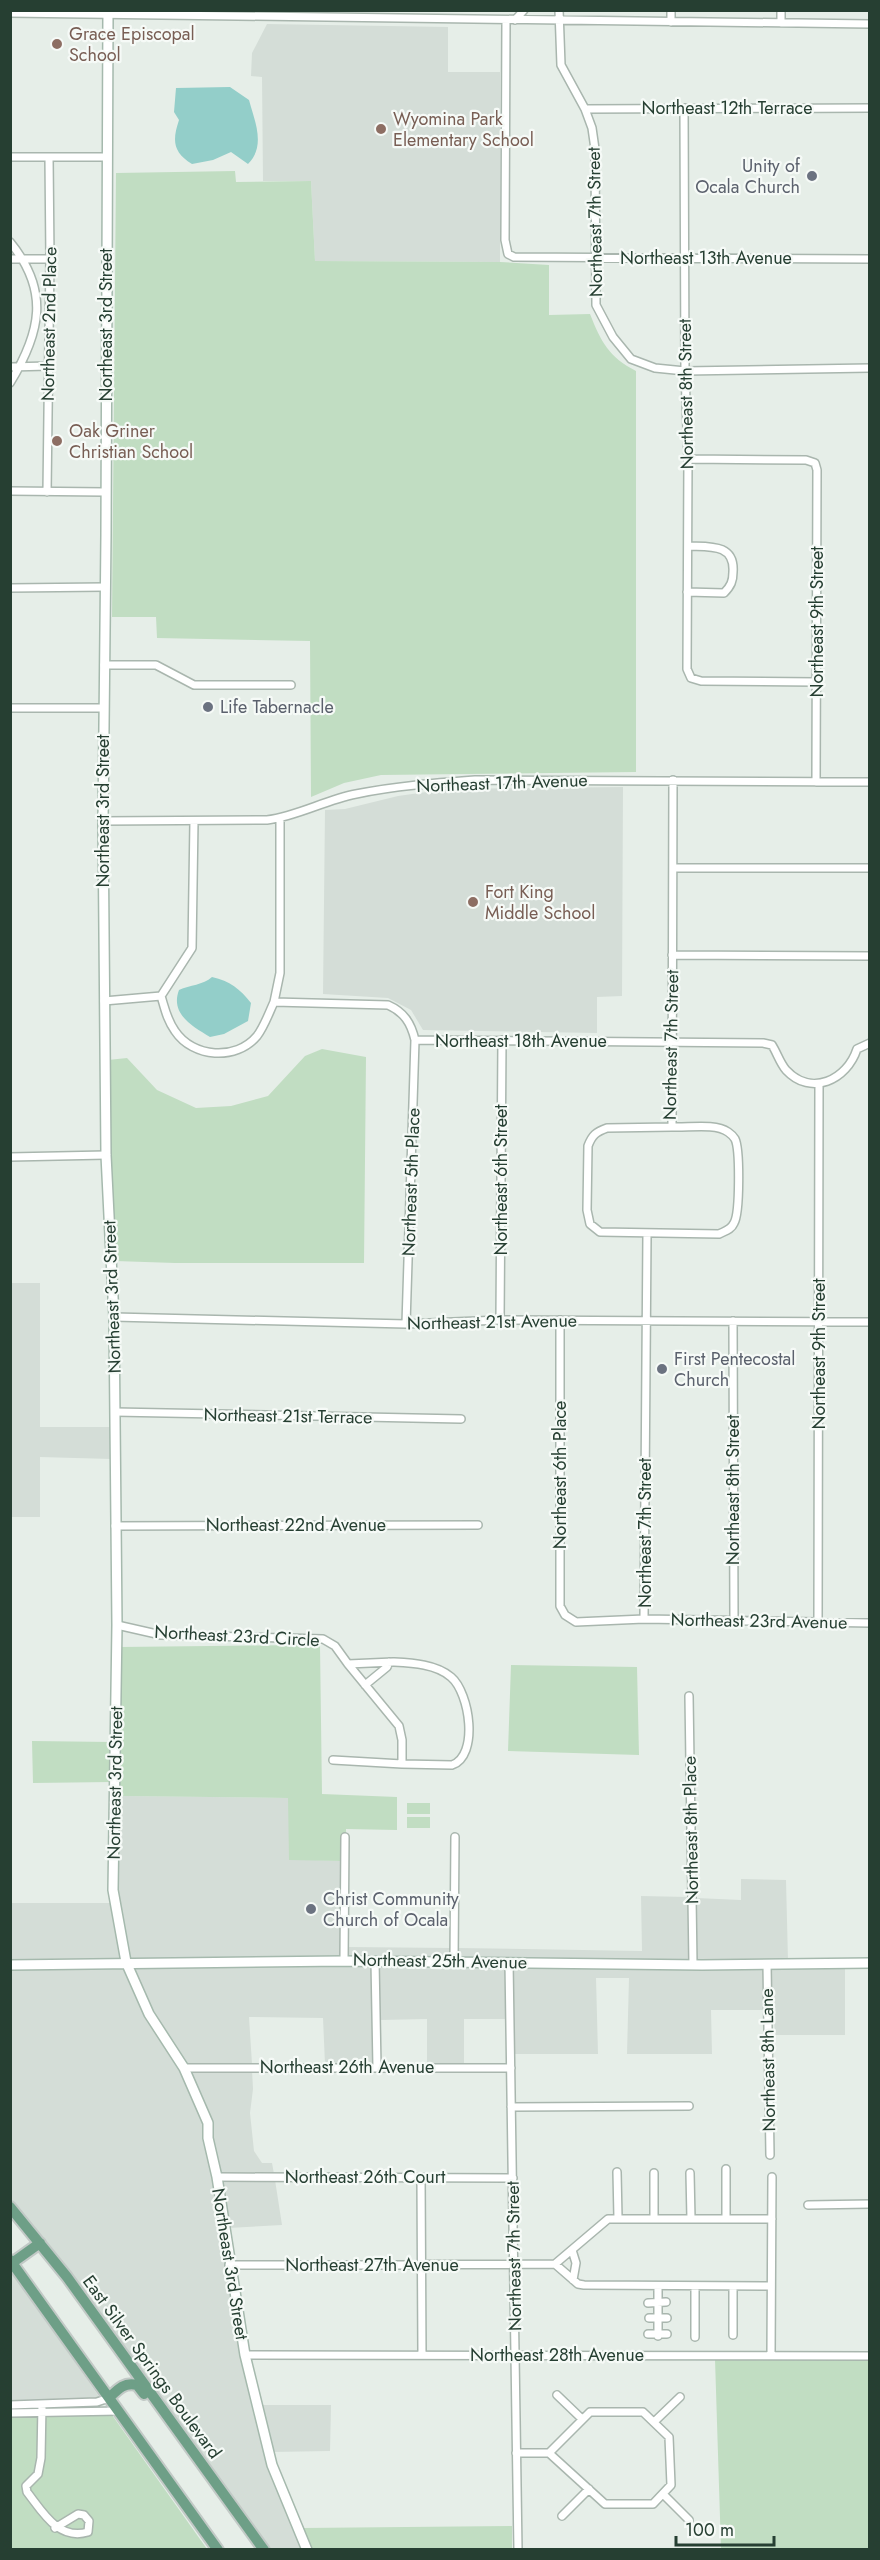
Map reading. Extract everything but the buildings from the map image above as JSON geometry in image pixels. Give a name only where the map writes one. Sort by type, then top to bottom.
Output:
[{"type":"main road","name":"East Silver Springs Boulevard","points":[[10,2207],[40,2243],[264,2550]]},
{"type":"main road","points":[[40,2243],[11,2261],[218,2550]]},
{"type":"main road","points":[[109,2398],[124,2384],[137,2385],[183,2446],[194,2454]]},
{"type":"main road","points":[[212,2539],[223,2544],[227,2550]]},
{"type":"street","points":[[454,10],[455,20]]},
{"type":"street","points":[[515,20],[524,10]]},
{"type":"street","name":"Northeast 7th Street","points":[[559,10],[561,65],[585,109],[592,128],[595,149],[596,305],[613,337],[631,359],[655,368],[685,371]]},
{"type":"street","points":[[671,10],[671,22]]},
{"type":"street","points":[[781,10],[781,23]]},
{"type":"street","name":"Northeast 3rd Street","points":[[107,12],[103,821],[106,1155],[114,1317],[117,1625],[113,1890],[126,1962],[149,2014],[184,2068],[208,2124],[208,2138],[217,2177],[244,2355],[272,2465],[307,2550]]},
{"type":"street","points":[[10,13],[348,14],[455,20],[870,24]]},
{"type":"street","name":"Northeast 13th Avenue","points":[[506,20],[505,240],[508,254],[514,257],[870,259]]},
{"type":"street","name":"Northeast 8th Street","points":[[684,108],[685,371],[688,459],[687,669],[691,678],[701,681],[816,682]]},
{"type":"street","name":"Northeast 12th Terrace","points":[[585,109],[870,108]]},
{"type":"street","points":[[10,157],[107,157]]},
{"type":"street","name":"Northeast 2nd Place","points":[[46,492],[50,259],[49,157]]},
{"type":"street","points":[[10,242],[24,259],[35,292],[38,311],[32,342],[10,383]]},
{"type":"street","points":[[10,259],[50,259]]},
{"type":"street","points":[[38,311],[49,311]]},
{"type":"street","points":[[10,367],[48,366]]},
{"type":"street","points":[[685,371],[870,368]]},
{"type":"street","name":"Northeast 9th Street","points":[[688,459],[806,459],[815,463],[817,470],[816,782]]},
{"type":"street","points":[[10,491],[105,492]]},
{"type":"street","points":[[687,592],[724,593],[733,580],[734,563],[727,551],[721,548],[688,546]]},
{"type":"street","points":[[10,588],[105,587]]},
{"type":"street","points":[[104,665],[156,665],[194,685],[291,685]]},
{"type":"street","points":[[10,708],[104,708]]},
{"type":"street","name":"Northeast 17th Avenue","points":[[103,821],[280,818],[355,794],[417,784],[475,780],[870,782]]},
{"type":"street","name":"Northeast 7th Street","points":[[644,1619],[647,1234],[600,1232],[590,1224],[587,1210],[588,1146],[591,1137],[607,1128],[672,1127],[673,780]]},
{"type":"street","points":[[194,821],[192,948],[161,996],[166,1018],[176,1034],[197,1050],[227,1054],[242,1048],[257,1036],[274,1002],[280,973],[280,818]]},
{"type":"street","points":[[673,868],[870,868]]},
{"type":"street","points":[[672,955],[870,956]]},
{"type":"street","points":[[104,1001],[161,996]]},
{"type":"street","name":"Northeast 18th Avenue","points":[[274,1002],[388,1005],[398,1010],[407,1019],[415,1040],[763,1043],[772,1045],[785,1069],[798,1080],[819,1085]]},
{"type":"street","name":"Northeast 5th Place","points":[[406,1324],[415,1040]]},
{"type":"street","name":"Northeast 6th Street","points":[[500,1320],[502,1040]]},
{"type":"street","points":[[819,1085],[837,1078],[853,1062],[857,1049],[870,1043]]},
{"type":"street","name":"Northeast 9th Street","points":[[818,1623],[819,1085]]},
{"type":"street","points":[[647,1234],[719,1234],[728,1230],[735,1223],[738,1154],[735,1139],[728,1132],[718,1128],[672,1127]]},
{"type":"street","points":[[10,1157],[106,1155]]},
{"type":"street","name":"Northeast 21st Avenue","points":[[114,1317],[406,1324],[500,1320],[870,1322]]},
{"type":"street","name":"Northeast 6th Place","points":[[560,1320],[560,1606],[565,1615],[576,1622]]},
{"type":"street","name":"Northeast 8th Street","points":[[733,1321],[734,1622]]},
{"type":"street","name":"Northeast 21st Terrace","points":[[115,1412],[461,1419]]},
{"type":"street","name":"Northeast 22nd Avenue","points":[[115,1526],[478,1525]]},
{"type":"street","name":"Northeast 23rd Avenue","points":[[576,1622],[644,1619],[870,1623]]},
{"type":"street","name":"Northeast 23rd Circle","points":[[117,1625],[161,1635],[323,1639],[335,1647],[399,1726],[402,1740],[402,1764]]},
{"type":"street","points":[[365,1685],[387,1667],[389,1662]]},
{"type":"street","points":[[333,1760],[452,1765],[459,1762],[467,1749],[468,1710],[460,1686],[444,1672],[408,1663],[348,1664]]},
{"type":"street","name":"Northeast 8th Place","points":[[689,1696],[693,1964]]},
{"type":"street","points":[[344,1960],[345,1837]]},
{"type":"street","points":[[454,1961],[455,1837]]},
{"type":"street","name":"Northeast 25th Avenue","points":[[10,1965],[344,1960],[693,1964],[870,1963]]},
{"type":"street","points":[[375,1961],[377,2067]]},
{"type":"street","name":"Northeast 7th Street","points":[[509,1962],[518,2550]]},
{"type":"street","name":"Northeast 8th Lane","points":[[767,1964],[770,2155]]},
{"type":"street","name":"Northeast 26th Avenue","points":[[184,2068],[511,2068]]},
{"type":"street","points":[[511,2107],[689,2106]]},
{"type":"street","points":[[726,2169],[726,2219]]},
{"type":"street","points":[[617,2172],[618,2218]]},
{"type":"street","points":[[654,2173],[654,2218]]},
{"type":"street","points":[[690,2173],[691,2218]]},
{"type":"street","name":"Northeast 26th Court","points":[[217,2177],[513,2178]]},
{"type":"street","points":[[421,2177],[422,2355]]},
{"type":"street","points":[[771,2356],[772,2177]]},
{"type":"street","points":[[808,2205],[870,2204]]},
{"type":"street","points":[[515,2264],[555,2264],[604,2220],[618,2218],[772,2219]]},
{"type":"street","points":[[572,2250],[576,2263],[576,2275],[573,2280]]},
{"type":"street","name":"Northeast 27th Avenue","points":[[229,2265],[515,2264]]},
{"type":"street","points":[[555,2264],[573,2280],[584,2285],[771,2286]]},
{"type":"street","points":[[658,2286],[662,2302],[658,2318],[658,2335]]},
{"type":"street","points":[[695,2286],[695,2337]]},
{"type":"street","points":[[733,2286],[733,2335]]},
{"type":"street","points":[[648,2302],[662,2302]]},
{"type":"street","points":[[649,2318],[666,2318]]},
{"type":"street","points":[[648,2334],[668,2334]]},
{"type":"street","name":"Northeast 28th Avenue","points":[[244,2355],[870,2355]]},
{"type":"street","points":[[557,2395],[582,2419]]},
{"type":"street","points":[[654,2422],[680,2397]]},
{"type":"street","points":[[10,2405],[97,2403],[109,2398]]},
{"type":"street","points":[[42,2405],[41,2458],[38,2474],[26,2486],[27,2492],[55,2528],[81,2534],[88,2532],[89,2522],[84,2515],[78,2514],[55,2528]]},
{"type":"street","points":[[516,2453],[549,2453],[605,2504],[649,2505],[656,2502],[672,2482],[670,2440],[647,2415],[638,2410],[590,2412],[549,2453]]},
{"type":"street","points":[[10,2413],[119,2411]]},
{"type":"street","points":[[562,2516],[589,2489]]},
{"type":"street","points":[[663,2494],[689,2520]]},
{"type":"shaded area","name":"Wyomina Park Elementary School","points":[[267,24],[448,27],[448,72],[500,72],[500,262],[315,261],[311,181],[263,181],[262,77],[251,76],[252,53]]},
{"type":"shaded area","name":"Fort King Middle School","points":[[623,787],[622,996],[597,997],[597,1033],[423,1030],[411,1010],[388,998],[323,994],[325,810],[345,809],[398,796],[448,789]]},
{"type":"shaded area","points":[[10,1283],[40,1283],[40,1427],[111,1427],[111,1459],[40,1457],[40,1517],[11,1517]]},
{"type":"shaded area","points":[[118,1796],[289,1798],[289,1859],[341,1861],[340,1957],[130,1959],[117,1890]]},
{"type":"shaded area","points":[[741,1879],[786,1880],[788,1961],[696,1961],[696,1898],[741,1900]]},
{"type":"shaded area","points":[[641,1896],[688,1897],[689,1961],[458,1958],[458,1948],[642,1951]]},
{"type":"shaded area","points":[[10,1903],[112,1903],[122,1959],[11,1962]]},
{"type":"shaded area","points":[[348,1947],[450,1948],[450,1958],[348,1957]]},
{"type":"shaded area","points":[[371,1964],[373,2064],[325,2064],[323,2018],[249,2017],[252,2064],[187,2065],[153,2013],[132,1965]]},
{"type":"shaded area","points":[[378,1964],[505,1965],[506,2019],[464,2019],[464,2064],[427,2064],[427,2019],[380,2020]]},
{"type":"shaded area","points":[[123,1966],[182,2072],[204,2124],[241,2358],[303,2549],[268,2549],[45,2243],[11,2201],[11,1968]]},
{"type":"shaded area","points":[[513,1966],[763,1968],[764,2010],[711,2010],[712,2054],[627,2054],[629,1978],[596,1978],[598,2054],[514,2054]]},
{"type":"shaded area","points":[[845,1967],[845,2035],[775,2035],[771,1968]]},
{"type":"shaded area","points":[[252,2070],[253,2089],[250,2113],[254,2151],[262,2163],[272,2163],[274,2174],[220,2174],[212,2138],[212,2122],[190,2072]]},
{"type":"shaded area","points":[[221,2180],[275,2180],[282,2225],[228,2228]]},
{"type":"shaded area","points":[[10,2269],[100,2398],[11,2401]]},
{"type":"shaded area","points":[[261,2405],[331,2405],[330,2451],[272,2452]]},
{"type":"green space","points":[[235,171],[236,182],[311,181],[315,261],[500,262],[549,265],[549,315],[590,314],[607,348],[619,360],[636,371],[636,772],[381,775],[344,783],[311,797],[310,641],[157,638],[156,617],[112,617],[116,173]]},
{"type":"green space","points":[[322,1049],[366,1057],[364,1263],[115,1261],[108,1060],[127,1058],[157,1090],[196,1108],[231,1106],[268,1096],[305,1056]]},
{"type":"green space","points":[[320,1646],[322,1794],[397,1797],[397,1830],[346,1829],[346,1833],[342,1834],[341,1861],[289,1860],[288,1798],[118,1796],[120,1647]]},
{"type":"green space","points":[[511,1665],[637,1667],[639,1755],[508,1751]]},
{"type":"green space","points":[[32,1741],[111,1742],[111,1782],[33,1783]]},
{"type":"green space","points":[[407,1803],[430,1803],[430,1814],[407,1814]]},
{"type":"green space","points":[[407,1817],[430,1817],[430,1828],[407,1828]]},
{"type":"green space","points":[[715,2359],[869,2359],[869,2549],[721,2549]]},
{"type":"green space","points":[[11,2414],[112,2415],[207,2549],[11,2550]]},
{"type":"green space","points":[[512,2526],[512,2549],[311,2549],[303,2528]]},
{"type":"water","points":[[230,87],[249,100],[258,134],[257,150],[248,164],[231,152],[213,160],[192,164],[181,155],[176,145],[175,134],[179,120],[174,112],[176,88]]},
{"type":"water","points":[[212,977],[234,986],[251,1003],[248,1021],[224,1034],[210,1037],[184,1018],[180,1013],[177,998],[179,990],[205,982]]},
{"type":"place","name":"Grace Episcopal School","points":[[57,44]]},
{"type":"place","name":"Wyomina Park Elementary School","points":[[381,129]]},
{"type":"place","name":"Unity of Ocala Church","points":[[812,176]]},
{"type":"place","name":"Oak Griner Christian School","points":[[57,441]]},
{"type":"place","name":"Life Tabernacle","points":[[208,707]]},
{"type":"place","name":"Fort King Middle School","points":[[473,902]]},
{"type":"place","name":"First Pentecostal Church","points":[[662,1369]]},
{"type":"place","name":"Christ Community Church of Ocala","points":[[311,1909]]}]
